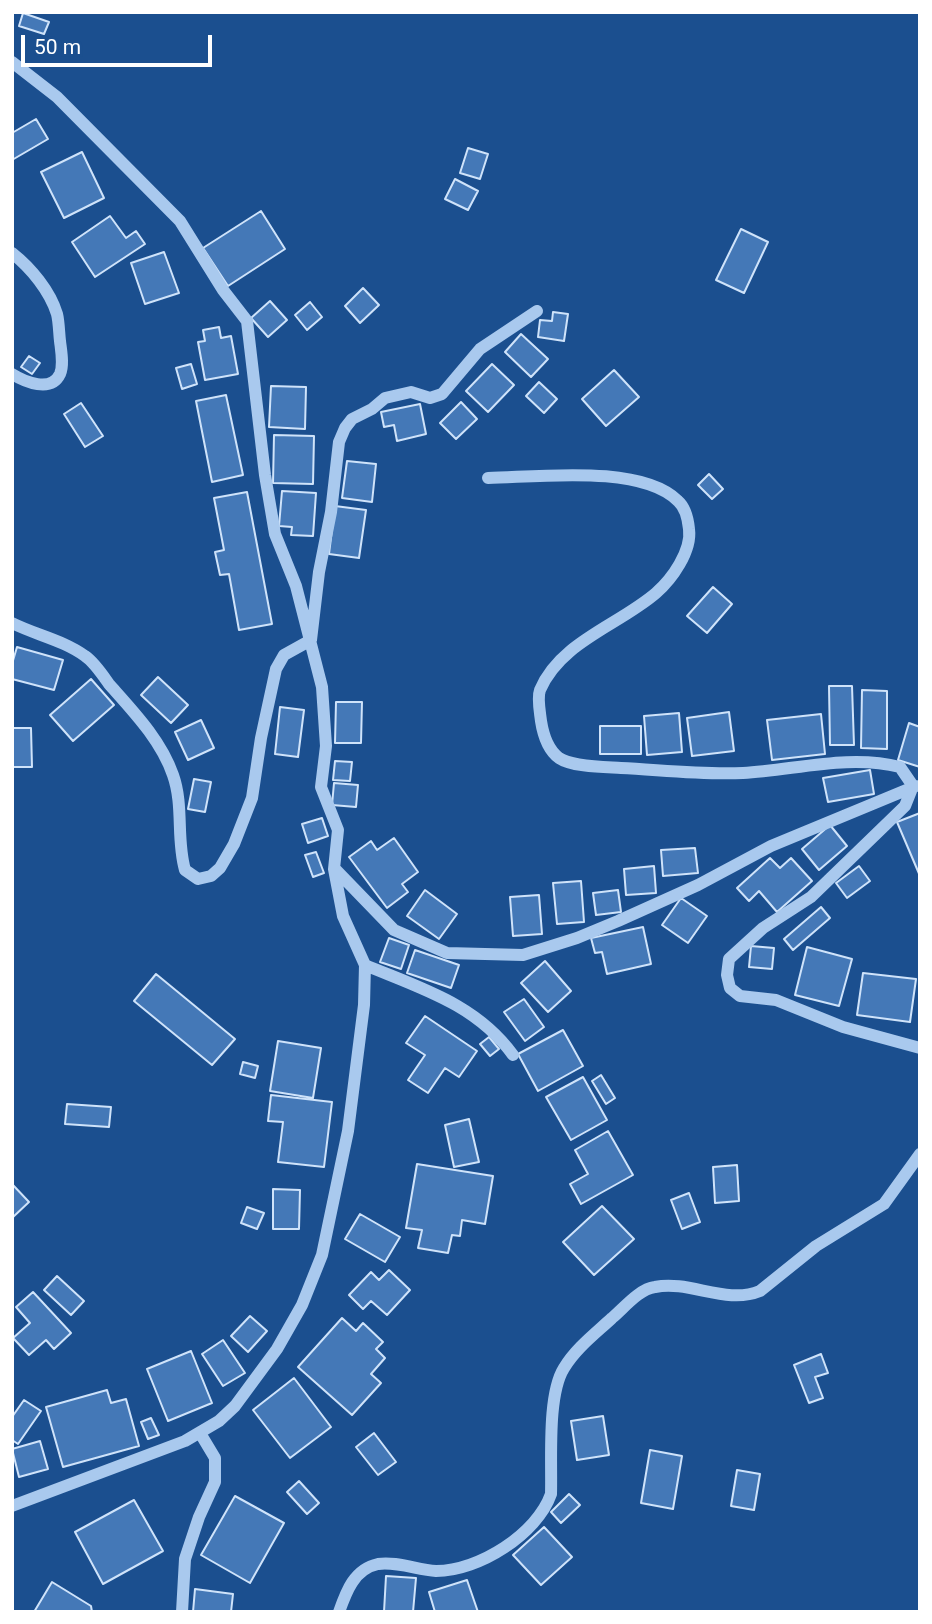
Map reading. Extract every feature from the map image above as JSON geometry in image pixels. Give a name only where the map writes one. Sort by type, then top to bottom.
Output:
[{"type":"street","points":[[12,62],[57,97],[180,221],[223,290],[247,321],[264,475],[275,534],[296,586],[322,687],[326,746],[321,787],[338,830],[334,869],[343,916],[365,965],[364,1005],[348,1131],[322,1255],[302,1306],[277,1349],[235,1406],[201,1433],[12,1506]]},
{"type":"street","points":[[12,253],[23,261],[43,287],[57,314],[62,358],[60,374],[53,382],[39,385],[23,381],[12,374]]},
{"type":"street","points":[[311,640],[339,442],[345,428],[352,419],[372,409],[385,398],[411,392],[430,398],[442,394],[480,349],[537,311]]},
{"type":"street","points":[[488,478],[605,475],[643,481],[679,501],[688,516],[690,537],[682,561],[657,592],[558,660],[539,692],[544,739],[559,758],[583,765],[706,773],[743,773],[842,763],[882,763],[900,767],[916,785]]},
{"type":"street","points":[[12,623],[31,633],[62,642],[87,657],[154,738],[173,775],[180,808],[181,856],[185,870],[198,879],[211,876],[220,868],[234,844],[252,798],[261,738],[276,669],[284,655],[311,640]]},
{"type":"street","points":[[334,869],[394,930],[447,953],[523,955],[577,938],[618,921],[698,885],[771,846],[916,785]]},
{"type":"street","points":[[916,785],[905,806],[811,897],[763,928],[729,959],[727,975],[730,988],[740,996],[776,1000],[843,1027],[920,1048]]},
{"type":"street","points":[[365,965],[430,990],[497,1034],[513,1055]]},
{"type":"street","points":[[339,1612],[354,1578],[377,1564],[419,1570],[456,1569],[497,1553],[535,1520],[547,1507],[551,1494],[557,1382],[564,1367],[588,1340],[639,1295],[655,1286],[733,1295],[751,1295],[760,1291],[816,1246],[884,1204],[920,1154]]},
{"type":"street","points":[[183,1612],[185,1559],[199,1517],[215,1482],[215,1458],[201,1433]]},
{"type":"building","points":[[23,13],[49,22],[44,34],[19,26]]},
{"type":"building","points":[[36,119],[48,139],[12,160],[12,133]]},
{"type":"building","points":[[468,148],[488,154],[480,179],[460,173]]},
{"type":"building","points":[[82,152],[104,198],[64,218],[41,172]]},
{"type":"building","points":[[455,179],[478,191],[468,210],[445,199]]},
{"type":"building","points":[[261,211],[285,249],[228,286],[203,248]]},
{"type":"building","points":[[110,216],[126,238],[136,231],[145,244],[95,277],[72,242]]},
{"type":"building","points":[[741,229],[768,242],[744,293],[716,280]]},
{"type":"building","points":[[164,252],[179,293],[145,304],[131,263]]},
{"type":"building","points":[[363,288],[379,305],[360,323],[345,306]]},
{"type":"building","points":[[270,301],[287,320],[268,337],[251,318]]},
{"type":"building","points":[[310,302],[322,317],[307,330],[295,315]]},
{"type":"building","points":[[553,312],[568,314],[564,341],[538,337],[540,320],[552,321]]},
{"type":"building","points":[[219,327],[221,338],[231,336],[238,374],[205,380],[198,342],[205,341],[203,330]]},
{"type":"building","points":[[521,334],[548,359],[531,377],[505,352]]},
{"type":"building","points":[[29,356],[40,363],[32,374],[21,367]]},
{"type":"building","points":[[191,364],[197,384],[182,389],[176,368]]},
{"type":"building","points":[[492,364],[514,385],[488,412],[466,391]]},
{"type":"building","points":[[614,370],[639,397],[606,426],[582,399]]},
{"type":"building","points":[[539,382],[557,399],[544,413],[526,396]]},
{"type":"building","points":[[271,386],[306,387],[305,429],[269,427]]},
{"type":"building","points":[[226,395],[243,475],[212,482],[196,401]]},
{"type":"building","points":[[461,402],[477,419],[456,439],[440,423]]},
{"type":"building","points":[[81,403],[103,436],[85,447],[64,414]]},
{"type":"building","points":[[420,404],[426,434],[397,441],[394,425],[384,427],[381,412]]},
{"type":"building","points":[[274,435],[314,436],[313,484],[273,483]]},
{"type":"building","points":[[347,461],[376,464],[372,502],[342,498]]},
{"type":"building","points":[[709,474],[723,489],[712,499],[698,485]]},
{"type":"building","points":[[282,491],[316,493],[313,536],[291,535],[292,527],[279,526]]},
{"type":"building","points":[[247,492],[272,624],[239,630],[229,574],[220,575],[215,552],[224,550],[214,498]]},
{"type":"building","points":[[335,506],[366,510],[359,558],[329,554]]},
{"type":"building","points":[[713,587],[732,604],[707,633],[687,616]]},
{"type":"building","points":[[17,647],[63,660],[54,690],[12,679],[12,664]]},
{"type":"building","points":[[158,677],[188,705],[171,723],[141,695]]},
{"type":"building","points":[[91,679],[114,705],[73,741],[50,715]]},
{"type":"building","points":[[829,686],[852,686],[854,745],[830,745]]},
{"type":"building","points":[[862,690],[887,691],[887,749],[861,748]]},
{"type":"building","points":[[336,702],[362,702],[361,743],[335,743]]},
{"type":"building","points":[[280,707],[304,710],[298,757],[275,754]]},
{"type":"building","points":[[729,712],[734,751],[692,756],[687,718]]},
{"type":"building","points":[[679,713],[682,752],[647,755],[644,716]]},
{"type":"building","points":[[821,714],[825,754],[772,760],[767,720]]},
{"type":"building","points":[[201,720],[214,748],[188,760],[175,732]]},
{"type":"building","points":[[909,723],[920,727],[920,767],[898,760]]},
{"type":"building","points":[[600,726],[641,726],[641,754],[600,754]]},
{"type":"building","points":[[12,728],[31,728],[32,767],[12,767]]},
{"type":"building","points":[[335,761],[352,762],[350,781],[333,780]]},
{"type":"building","points":[[870,770],[874,794],[828,802],[823,778]]},
{"type":"building","points":[[194,779],[211,782],[205,812],[188,809]]},
{"type":"building","points":[[334,783],[358,785],[356,807],[332,805]]},
{"type":"building","points":[[920,813],[920,876],[897,822]]},
{"type":"building","points":[[322,818],[328,836],[308,843],[302,824]]},
{"type":"building","points":[[830,825],[847,846],[819,870],[802,849]]},
{"type":"building","points":[[394,838],[418,872],[402,884],[408,892],[387,908],[349,857],[371,841],[377,850]]},
{"type":"building","points":[[695,848],[698,873],[663,876],[661,850]]},
{"type":"building","points":[[316,852],[324,873],[313,877],[305,855]]},
{"type":"building","points":[[770,858],[780,868],[791,858],[812,881],[777,912],[759,891],[749,901],[737,888]]},
{"type":"building","points":[[654,866],[656,893],[626,895],[624,869]]},
{"type":"building","points":[[859,866],[870,881],[847,898],[836,883]]},
{"type":"building","points":[[581,881],[584,922],[557,924],[553,883]]},
{"type":"building","points":[[425,890],[457,914],[439,939],[407,916]]},
{"type":"building","points":[[618,890],[621,912],[596,915],[593,893]]},
{"type":"building","points":[[539,895],[542,934],[513,936],[510,897]]},
{"type":"building","points":[[681,898],[707,916],[688,943],[662,925]]},
{"type":"building","points":[[821,907],[830,918],[793,950],[784,939]]},
{"type":"building","points":[[643,927],[651,964],[607,974],[602,952],[595,953],[591,938]]},
{"type":"building","points":[[389,938],[409,945],[401,969],[380,962]]},
{"type":"building","points":[[751,946],[774,948],[772,969],[749,967]]},
{"type":"building","points":[[807,947],[852,959],[839,1006],[795,995]]},
{"type":"building","points":[[415,950],[459,965],[451,988],[407,973]]},
{"type":"building","points":[[545,961],[571,991],[548,1012],[521,983]]},
{"type":"building","points":[[863,973],[916,979],[910,1022],[857,1015]]},
{"type":"building","points":[[156,974],[235,1039],[212,1065],[134,1001]]},
{"type":"building","points":[[524,999],[544,1027],[525,1041],[504,1012]]},
{"type":"building","points":[[425,1016],[477,1051],[459,1077],[445,1068],[428,1093],[408,1080],[425,1055],[406,1043]]},
{"type":"building","points":[[563,1030],[583,1066],[538,1091],[518,1054]]},
{"type":"building","points":[[489,1037],[499,1049],[490,1056],[480,1044]]},
{"type":"building","points":[[278,1041],[321,1048],[313,1098],[270,1091]]},
{"type":"building","points":[[243,1062],[258,1066],[255,1078],[240,1074]]},
{"type":"building","points":[[601,1075],[615,1098],[606,1104],[592,1081]]},
{"type":"building","points":[[583,1077],[607,1120],[571,1140],[546,1097]]},
{"type":"building","points":[[271,1095],[332,1102],[324,1167],[278,1162],[283,1122],[268,1121]]},
{"type":"building","points":[[67,1104],[111,1107],[109,1127],[65,1124]]},
{"type":"building","points":[[469,1119],[479,1162],[454,1167],[445,1125]]},
{"type":"building","points":[[608,1131],[633,1175],[581,1204],[570,1184],[588,1174],[575,1150]]},
{"type":"building","points":[[417,1164],[493,1176],[485,1224],[462,1220],[460,1236],[452,1235],[448,1253],[418,1248],[422,1230],[406,1228]]},
{"type":"building","points":[[737,1165],[739,1201],[715,1203],[713,1167]]},
{"type":"building","points":[[12,1184],[29,1202],[12,1218]]},
{"type":"building","points":[[273,1189],[300,1190],[299,1229],[273,1229]]},
{"type":"building","points":[[689,1193],[700,1222],[682,1229],[671,1200]]},
{"type":"building","points":[[602,1206],[634,1239],[594,1275],[563,1242]]},
{"type":"building","points":[[247,1207],[264,1213],[257,1229],[241,1223]]},
{"type":"building","points":[[360,1214],[400,1237],[385,1262],[345,1239]]},
{"type":"building","points":[[389,1270],[410,1290],[387,1315],[371,1301],[363,1309],[349,1295],[371,1272],[379,1280]]},
{"type":"building","points":[[57,1276],[84,1301],[71,1315],[44,1290]]},
{"type":"building","points":[[33,1292],[71,1333],[54,1349],[46,1340],[29,1355],[13,1338],[30,1323],[16,1307]]},
{"type":"building","points":[[250,1316],[267,1331],[248,1352],[231,1336]]},
{"type":"building","points":[[342,1318],[356,1331],[363,1323],[383,1342],[376,1349],[385,1358],[371,1374],[381,1383],[352,1415],[298,1367]]},
{"type":"building","points":[[223,1340],[245,1373],[223,1386],[202,1354]]},
{"type":"building","points":[[191,1351],[212,1403],[168,1421],[147,1369]]},
{"type":"building","points":[[821,1354],[828,1373],[815,1377],[823,1398],[809,1403],[794,1365]]},
{"type":"building","points":[[294,1378],[331,1427],[290,1458],[253,1410]]},
{"type":"building","points":[[107,1390],[111,1403],[126,1399],[139,1446],[63,1467],[46,1407]]},
{"type":"building","points":[[24,1400],[41,1411],[18,1444],[12,1440],[12,1417]]},
{"type":"building","points":[[603,1416],[609,1455],[577,1460],[571,1421]]},
{"type":"building","points":[[151,1418],[159,1435],[148,1439],[141,1422]]},
{"type":"building","points":[[374,1433],[396,1462],[378,1475],[356,1447]]},
{"type":"building","points":[[40,1441],[48,1469],[19,1477],[12,1449]]},
{"type":"building","points":[[650,1450],[682,1456],[673,1509],[641,1503]]},
{"type":"building","points":[[737,1470],[760,1474],[754,1510],[731,1506]]},
{"type":"building","points":[[299,1481],[319,1503],[307,1514],[287,1492]]},
{"type":"building","points":[[569,1494],[580,1505],[561,1523],[551,1512]]},
{"type":"building","points":[[235,1496],[284,1523],[250,1583],[201,1555]]},
{"type":"building","points":[[134,1500],[163,1551],[103,1584],[75,1532]]},
{"type":"building","points":[[544,1527],[572,1557],[541,1585],[513,1555]]},
{"type":"building","points":[[386,1576],[416,1578],[413,1612],[384,1612]]},
{"type":"building","points":[[467,1580],[478,1612],[435,1612],[429,1592]]},
{"type":"building","points":[[52,1582],[91,1606],[92,1612],[34,1612]]},
{"type":"building","points":[[195,1589],[233,1594],[231,1612],[193,1612]]}]
